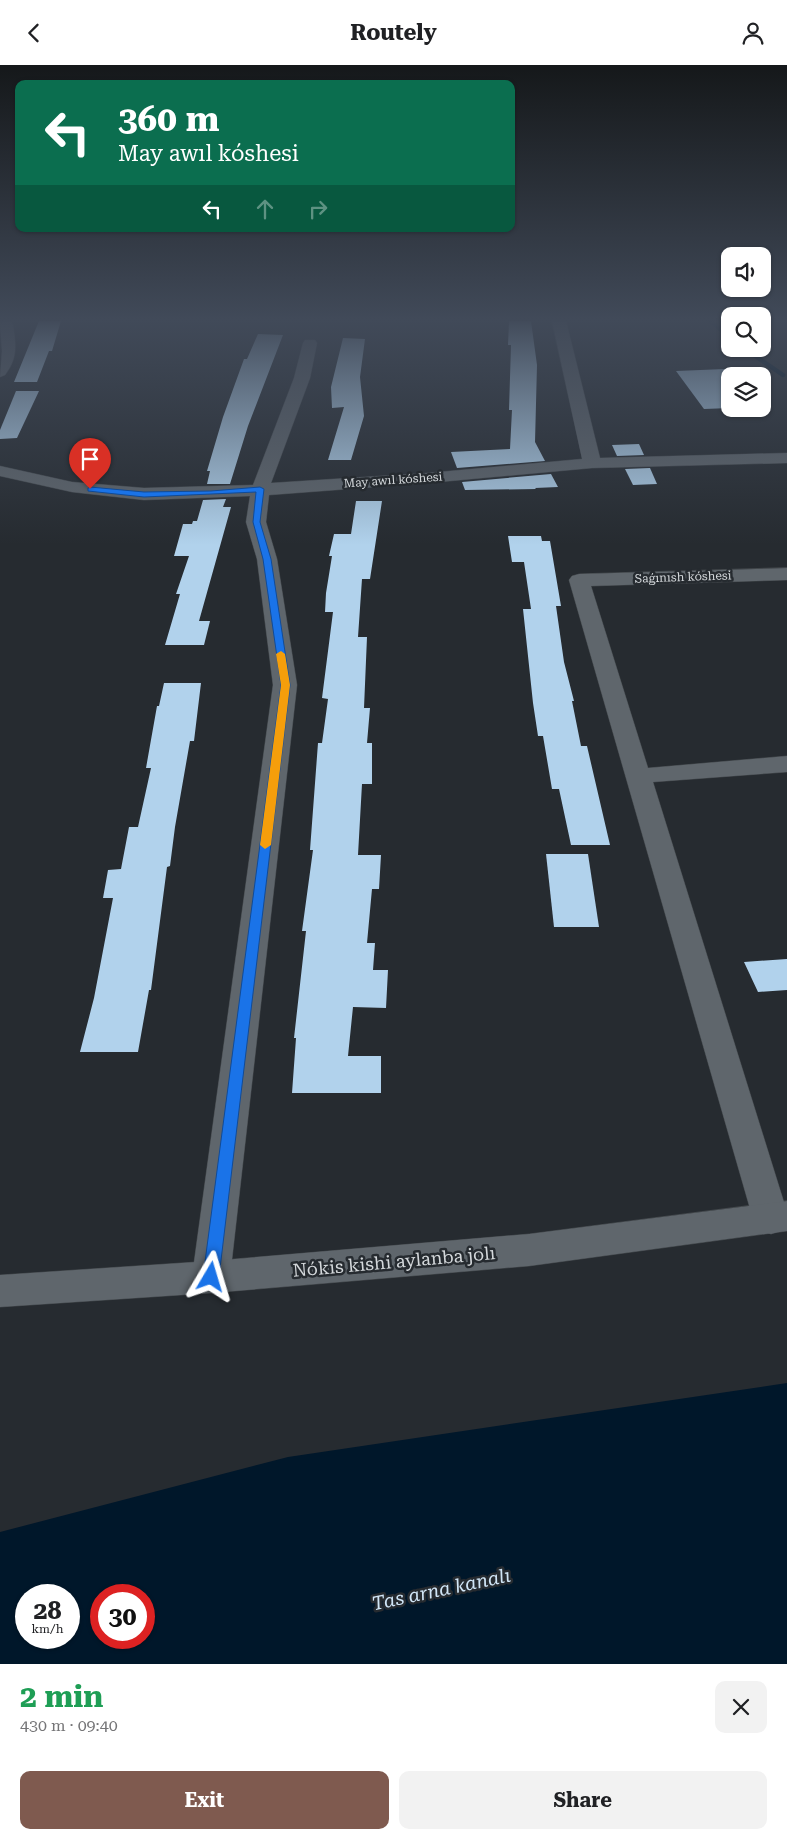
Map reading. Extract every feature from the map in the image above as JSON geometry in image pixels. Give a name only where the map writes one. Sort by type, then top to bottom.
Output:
[{"type":"street","points":[[211,1277],[285,685],[267,559],[256,522],[260,489],[295,396]]},
{"type":"street","points":[[576,396],[592,463]]},
{"type":"street","name":"May awıl kóshesi","points":[[0,471],[72,487],[144,495],[211,493],[428,478],[592,463],[787,458]]},
{"type":"street","name":"Saǵınısh kóshesi","points":[[637,776],[579,580],[787,574]]},
{"type":"street","points":[[779,1218],[637,776],[787,764]]},
{"type":"street","name":"Nókis kishi aylanba jolı","points":[[0,1291],[211,1277],[529,1250],[779,1218]]},
{"type":"water","name":"Tas arna kanalı","points":[[787,1383],[787,1664],[0,1664],[0,1532],[288,1457]]},
{"type":"building","points":[[14,396],[37,396],[17,438],[0,439],[0,430]]},
{"type":"building","points":[[231,396],[260,396],[230,484],[207,484],[210,471],[207,471]]},
{"type":"building","points":[[331,396],[362,396],[364,416],[351,460],[328,460],[344,407],[332,408]]},
{"type":"building","points":[[509,396],[536,396],[535,442],[545,461],[457,468],[451,452],[510,449],[512,410],[509,410]]},
{"type":"building","points":[[694,396],[721,396],[721,408],[704,409]]},
{"type":"building","points":[[639,444],[644,455],[617,456],[612,445]]},
{"type":"building","points":[[650,468],[657,484],[633,485],[625,469]]},
{"type":"building","points":[[551,474],[558,487],[465,490],[462,482]]},
{"type":"building","points":[[226,499],[223,507],[231,507],[199,621],[210,621],[204,645],[165,645],[180,594],[176,594],[189,556],[174,556],[183,524],[192,524],[193,521],[197,521],[203,500]]},
{"type":"building","points":[[356,501],[382,501],[370,579],[362,579],[358,637],[367,637],[364,708],[370,708],[367,743],[372,743],[372,784],[362,784],[358,855],[381,855],[379,889],[372,889],[367,943],[375,943],[373,970],[388,970],[386,1008],[353,1007],[348,1056],[381,1056],[381,1093],[292,1093],[296,1038],[294,1038],[306,931],[302,931],[313,850],[310,850],[318,743],[322,743],[328,699],[322,698],[333,612],[325,612],[332,556],[329,556],[334,534],[351,534]]},
{"type":"building","points":[[508,536],[541,536],[542,541],[550,541],[561,606],[556,606],[564,662],[574,701],[572,701],[581,746],[587,746],[610,845],[571,845],[559,789],[552,789],[543,736],[538,736],[533,703],[523,609],[531,609],[524,562],[512,562]]},
{"type":"building","points":[[164,683],[201,683],[194,741],[190,741],[170,866],[167,867],[151,990],[149,990],[138,1052],[80,1052],[94,998],[113,898],[103,898],[108,870],[121,869],[129,827],[138,827],[151,768],[146,768],[157,706],[159,706]]},
{"type":"building","points":[[546,854],[588,854],[599,927],[554,927]]},
{"type":"building","points":[[787,959],[787,990],[758,992],[744,962]]},
{"type":"slow traffic","points":[[265,845],[285,685],[281,654]]},
{"type":"route","points":[[90,489],[144,495],[260,489],[256,522],[267,559],[285,685],[211,1277]]}]
